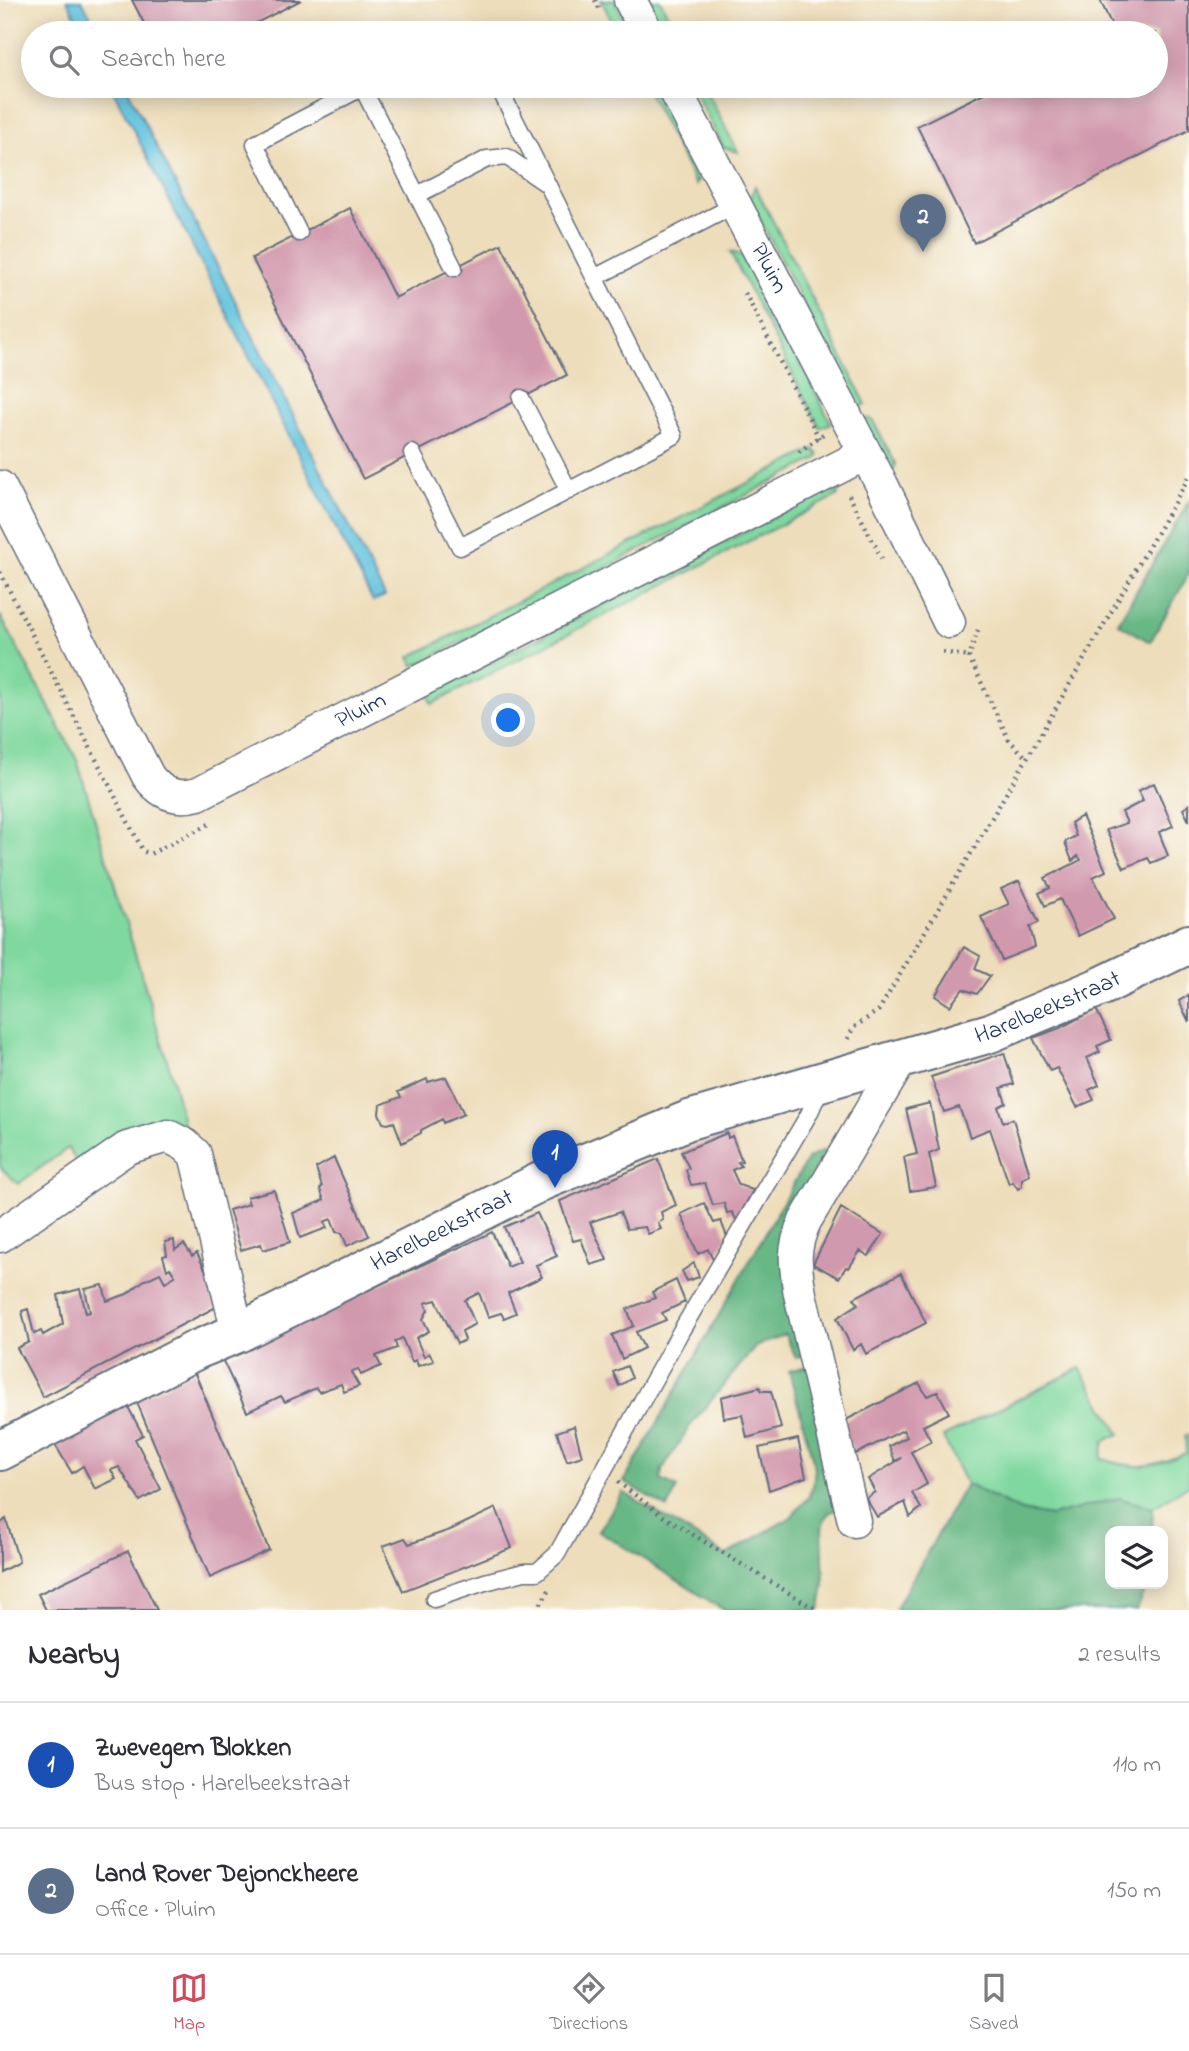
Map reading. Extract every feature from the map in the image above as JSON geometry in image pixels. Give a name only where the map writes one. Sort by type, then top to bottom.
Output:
[{"type":"street","points":[[629,0],[640,21]]},
{"type":"street","name":"Pluim","points":[[679,98],[865,454],[949,622]]},
{"type":"street","name":"Pluim","points":[[0,487],[148,776],[159,789],[171,796],[185,798],[198,794],[865,454]]},
{"type":"street","name":"Harelbeekstraat","points":[[1,1450],[196,1350],[238,1333],[542,1181],[689,1120],[990,1033],[1102,986],[1189,944]]},
{"type":"street","points":[[854,1521],[800,1294],[794,1257],[805,1221],[902,1058]]},
{"type":"street","points":[[0,1236],[127,1148],[167,1136],[185,1145],[195,1154],[238,1333]]},
{"type":"lane","points":[[299,233],[255,144],[343,98]]},
{"type":"lane","points":[[369,98],[454,268]]},
{"type":"lane","points":[[412,453],[460,547],[674,436],[504,98]]},
{"type":"lane","points":[[417,195],[487,159],[507,157],[550,187]]},
{"type":"lane","points":[[596,277],[734,205]]},
{"type":"lane","points":[[521,398],[569,491]]},
{"type":"lane","points":[[434,1599],[524,1572],[537,1572],[557,1554],[681,1331],[809,1114],[834,1077]]},
{"type":"path","points":[[834,1077],[853,1028],[879,1010],[1189,477]]},
{"type":"path","points":[[0,572],[118,801]]},
{"type":"path","points":[[969,657],[1009,740],[1027,758]]},
{"type":"path","points":[[613,1478],[664,1517],[817,1610]]},
{"type":"green space","points":[[601,0],[614,0],[625,21],[612,21]]},
{"type":"green space","points":[[648,0],[660,0],[671,21],[659,21]]},
{"type":"green space","points":[[651,98],[664,98],[700,166],[700,177],[696,185]]},
{"type":"green space","points":[[698,98],[710,98],[738,152],[723,147]]},
{"type":"green space","points":[[755,186],[866,404],[857,409],[750,200]]},
{"type":"green space","points":[[730,252],[739,254],[748,261],[831,423],[820,428]]},
{"type":"green space","points":[[868,418],[873,421],[895,463],[894,470],[888,473],[862,421]]},
{"type":"green space","points":[[814,449],[819,455],[818,458],[414,666],[410,657]]},
{"type":"green space","points":[[833,486],[837,487],[839,492],[837,496],[432,704],[428,695]]},
{"type":"green space","points":[[1189,501],[1189,574],[1150,642],[1118,623]]},
{"type":"green space","points":[[0,615],[77,760],[171,1073],[184,1126],[83,1172],[68,1148],[18,1184],[0,1167]]},
{"type":"green space","points":[[830,1148],[787,1236],[807,1355],[796,1358],[785,1334],[755,1347],[690,1426],[662,1470],[661,1480],[677,1488],[668,1508],[624,1482],[808,1158]]},
{"type":"green space","points":[[810,1365],[841,1508],[830,1512],[824,1519],[824,1584],[820,1610],[724,1610],[599,1531],[623,1492],[726,1555],[791,1517],[808,1498],[813,1486],[815,1468],[789,1371]]},
{"type":"green space","points":[[1080,1368],[1120,1434],[1104,1441],[1101,1458],[1134,1466],[1164,1462],[1186,1453],[1185,1436],[1189,1434],[1189,1485],[1153,1508],[1119,1498],[1051,1516],[1021,1511],[966,1484],[943,1437]]},
{"type":"green space","points":[[966,1484],[1021,1511],[1051,1516],[1119,1498],[1153,1508],[1152,1526],[1105,1526],[1105,1589],[1146,1589],[1136,1610],[895,1610]]},
{"type":"water","points":[[67,0],[82,0],[93,21],[78,21]]},
{"type":"water","points":[[117,98],[132,98],[385,596],[373,601]]},
{"type":"building","points":[[132,0],[301,0],[260,21],[143,21]]},
{"type":"building","points":[[1100,0],[1189,0],[1189,130],[974,243],[917,126],[974,98],[1168,98],[1168,21],[1110,21]]},
{"type":"building","points":[[350,208],[395,298],[501,244],[567,375],[363,479],[252,258]]},
{"type":"building","points":[[1154,783],[1173,826],[1159,832],[1168,856],[1151,863],[1148,858],[1124,868],[1106,830],[1127,823],[1122,812],[1143,801],[1138,791]]},
{"type":"building","points":[[1189,805],[1189,821],[1183,809]]},
{"type":"building","points":[[1082,816],[1106,871],[1093,877],[1114,919],[1078,936],[1060,899],[1045,906],[1039,893],[1050,888],[1045,878],[1081,860],[1078,856],[1072,861],[1065,842],[1076,836],[1071,823]]},
{"type":"building","points":[[1019,881],[1039,922],[1030,927],[1035,947],[1002,960],[981,917],[1009,904],[1001,889]]},
{"type":"building","points":[[964,947],[980,956],[975,969],[990,976],[977,994],[963,989],[950,1006],[935,996]]},
{"type":"building","points":[[1189,995],[1189,1022],[1179,1001]]},
{"type":"building","points":[[1096,1009],[1111,1040],[1097,1046],[1100,1052],[1087,1058],[1099,1085],[1089,1090],[1094,1100],[1077,1107],[1057,1068],[1050,1071],[1033,1038],[1060,1028]]},
{"type":"building","points":[[1004,1053],[1014,1084],[1001,1088],[1006,1103],[998,1107],[1003,1122],[1013,1119],[1030,1175],[1022,1179],[1022,1186],[1018,1189],[1013,1182],[1009,1184],[990,1129],[970,1137],[959,1107],[944,1112],[931,1077]]},
{"type":"building","points":[[446,1077],[464,1114],[443,1123],[442,1119],[402,1143],[394,1122],[383,1123],[379,1113],[380,1105],[401,1097],[398,1092],[427,1079],[428,1082]]},
{"type":"building","points":[[930,1103],[939,1150],[929,1154],[936,1187],[910,1191],[904,1157],[917,1154],[906,1109]]},
{"type":"building","points":[[727,1133],[728,1138],[732,1136],[742,1161],[738,1162],[741,1166],[732,1170],[739,1185],[753,1190],[737,1221],[732,1212],[727,1213],[724,1203],[713,1205],[705,1183],[691,1185],[686,1170],[689,1168],[681,1152]]},
{"type":"building","points":[[334,1158],[369,1236],[347,1246],[342,1233],[336,1232],[331,1219],[324,1222],[327,1228],[300,1238],[293,1213],[324,1200],[316,1168]]},
{"type":"building","points":[[658,1159],[676,1205],[661,1212],[663,1220],[658,1223],[661,1229],[648,1234],[645,1227],[627,1229],[620,1212],[590,1222],[607,1260],[591,1265],[581,1239],[573,1241],[560,1201]]},
{"type":"building","points":[[274,1190],[290,1242],[263,1250],[261,1244],[241,1250],[229,1210],[249,1204],[247,1197]]},
{"type":"building","points":[[704,1203],[714,1223],[721,1221],[727,1237],[713,1260],[708,1249],[698,1254],[681,1214]]},
{"type":"building","points":[[841,1208],[883,1234],[869,1256],[860,1251],[839,1278],[813,1264]]},
{"type":"building","points":[[537,1213],[557,1256],[536,1265],[542,1277],[508,1293],[516,1313],[504,1318],[501,1313],[488,1317],[479,1293],[465,1300],[475,1324],[462,1331],[465,1340],[457,1344],[436,1300],[425,1303],[428,1310],[423,1319],[429,1331],[416,1338],[424,1357],[429,1353],[434,1361],[418,1366],[416,1360],[412,1362],[402,1338],[395,1342],[397,1348],[376,1356],[381,1366],[361,1375],[358,1369],[351,1372],[359,1386],[344,1392],[341,1384],[319,1392],[316,1388],[285,1402],[281,1396],[247,1412],[222,1359],[492,1232],[508,1267],[520,1262],[504,1227]]},
{"type":"building","points":[[174,1240],[175,1250],[184,1244],[192,1256],[197,1253],[222,1304],[43,1397],[17,1348],[29,1342],[22,1311],[28,1309],[34,1334],[41,1331],[43,1335],[63,1324],[58,1295],[80,1289],[86,1313],[90,1312],[85,1289],[103,1285],[107,1301],[127,1294],[143,1281],[160,1273],[165,1282],[175,1276],[170,1268],[167,1270],[163,1256],[167,1255],[165,1242]]},
{"type":"building","points":[[694,1263],[699,1277],[687,1281],[682,1271]]},
{"type":"building","points":[[901,1273],[926,1323],[866,1354],[861,1344],[853,1350],[837,1318],[858,1304],[854,1298]]},
{"type":"building","points":[[676,1280],[685,1302],[662,1313],[666,1320],[636,1332],[644,1348],[622,1359],[612,1335],[634,1326],[627,1309],[655,1298],[652,1292]]},
{"type":"building","points":[[627,1366],[632,1378],[619,1386],[613,1372]]},
{"type":"building","points":[[194,1371],[269,1550],[210,1578],[136,1400]]},
{"type":"building","points":[[919,1383],[927,1396],[938,1392],[949,1413],[923,1426],[931,1441],[911,1452],[927,1484],[912,1493],[921,1508],[910,1517],[905,1502],[877,1517],[866,1498],[875,1492],[868,1479],[902,1458],[895,1461],[889,1446],[907,1437],[903,1430],[856,1454],[838,1424]]},
{"type":"building","points":[[760,1387],[761,1391],[771,1391],[781,1428],[747,1438],[742,1415],[724,1418],[721,1397]]},
{"type":"building","points":[[127,1405],[143,1435],[135,1439],[161,1489],[140,1501],[119,1467],[111,1470],[116,1479],[95,1489],[83,1466],[72,1473],[54,1443]]},
{"type":"building","points":[[574,1426],[582,1456],[567,1461],[557,1432]]},
{"type":"building","points":[[798,1439],[806,1477],[769,1490],[759,1448]]},
{"type":"building","points":[[496,1508],[512,1548],[403,1591],[383,1546],[405,1538],[409,1544],[450,1530]]},
{"type":"building","points":[[6,1519],[19,1562],[0,1572],[0,1524]]},
{"type":"building","points":[[128,1551],[157,1610],[46,1610],[38,1594]]},
{"type":"place","name":"Land Rover Dejonckheere","points":[[923,252]]},
{"type":"place","name":"Zwevegem Blokken","points":[[555,1188]]}]
